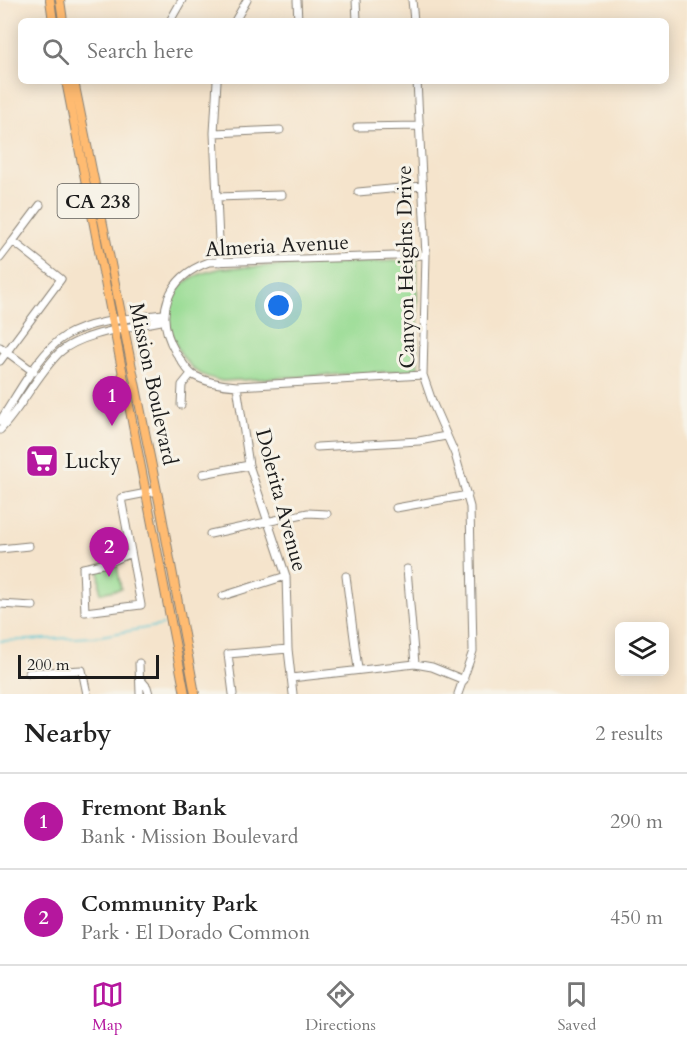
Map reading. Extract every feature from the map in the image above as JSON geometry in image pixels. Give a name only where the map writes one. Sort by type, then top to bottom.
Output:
[{"type":"main road","points":[[50,0],[53,18]]},
{"type":"main road","points":[[60,0],[63,18]]},
{"type":"main road","name":"Mission Boulevard","points":[[67,84],[195,694]]},
{"type":"main road","name":"Mission Boulevard","points":[[75,84],[118,326]]},
{"type":"main road","name":"Mission Boulevard","points":[[152,491],[185,694]]},
{"type":"street","points":[[172,18],[182,0]]},
{"type":"street","points":[[237,18],[247,0]]},
{"type":"street","points":[[297,0],[298,18]]},
{"type":"street","points":[[356,0],[357,18]]},
{"type":"street","points":[[412,0],[414,18]]},
{"type":"street","points":[[217,84],[214,132],[220,262]]},
{"type":"street","name":"Canyon Heights Drive","points":[[417,84],[426,255],[423,375],[455,454],[468,495],[473,651],[458,694]]},
{"type":"street","points":[[357,127],[420,126]]},
{"type":"street","points":[[214,132],[280,130]]},
{"type":"street","points":[[358,192],[422,186]]},
{"type":"street","points":[[217,197],[282,195]]},
{"type":"street","points":[[0,258],[40,205]]},
{"type":"street","points":[[0,361],[61,279],[13,241]]},
{"type":"street","name":"Almeria Avenue","points":[[164,317],[170,295],[181,276],[195,267],[220,262],[426,255]]},
{"type":"street","points":[[0,421],[33,371],[66,336],[164,317],[174,348],[191,374],[218,385],[237,387],[423,375]]},
{"type":"street","points":[[0,430],[40,376],[68,346],[118,326]]},
{"type":"street","points":[[0,347],[40,376]]},
{"type":"street","points":[[181,405],[182,385],[191,374]]},
{"type":"street","name":"Dolerita Avenue","points":[[237,387],[249,465],[286,576],[288,649],[293,694]]},
{"type":"street","points":[[317,447],[419,441],[446,436]]},
{"type":"street","points":[[203,474],[249,465]]},
{"type":"street","points":[[131,553],[108,563],[82,568],[85,612],[141,605],[121,498],[152,491]]},
{"type":"street","points":[[396,508],[468,495]]},
{"type":"street","points":[[210,534],[308,513],[327,514]]},
{"type":"street","points":[[0,549],[29,546]]},
{"type":"street","points":[[407,569],[415,664]]},
{"type":"street","points":[[223,596],[286,576]]},
{"type":"street","points":[[346,576],[358,669]]},
{"type":"street","points":[[0,603],[33,606]]},
{"type":"street","points":[[233,694],[228,654],[288,649]]},
{"type":"street","points":[[139,663],[140,694]]},
{"type":"street","points":[[291,678],[415,664],[432,667],[464,680]]},
{"type":"street","points":[[29,673],[82,670],[87,694]]},
{"type":"street","points":[[141,680],[149,694]]},
{"type":"green space","points":[[417,260],[418,370],[222,381],[196,371],[182,355],[172,334],[169,310],[177,290],[192,278],[210,271],[222,268]]},
{"type":"green space","points":[[116,560],[121,589],[100,593],[99,565]]},
{"type":"waterway","points":[[0,641],[95,637],[163,625]]},
{"type":"place","name":"Fremont Bank","points":[[112,426]]},
{"type":"place","name":"Lucky","points":[[42,461]]},
{"type":"place","name":"Community Park","points":[[109,577]]}]
